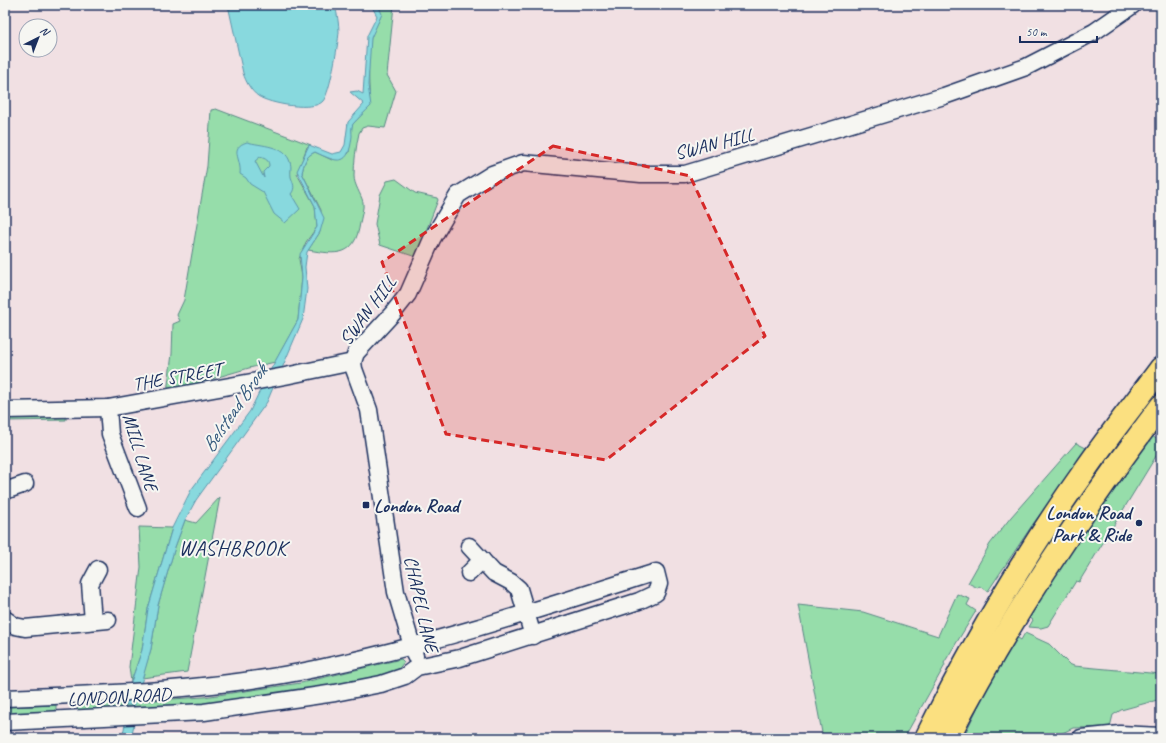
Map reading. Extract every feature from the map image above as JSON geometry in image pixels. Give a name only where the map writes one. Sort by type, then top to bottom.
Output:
[{"type":"highway","points":[[926,738],[964,664],[1023,564],[1084,470],[1161,368]]},
{"type":"highway","points":[[950,736],[1044,572],[1109,476],[1161,406]]},
{"type":"highway","points":[[913,738],[935,699],[964,664]]},
{"type":"street","name":"SWAN HILL","points":[[353,362],[360,349],[408,294],[432,239],[458,195],[492,174],[523,163],[641,174],[685,174],[944,96],[1026,66],[1094,32],[1133,5]]},
{"type":"street","name":"THE STREET","points":[[5,410],[108,408],[262,381],[353,362]]},
{"type":"street","name":"CHAPEL LANE","points":[[353,362],[355,374],[369,410],[396,592],[413,647],[417,667]]},
{"type":"street","name":"MILL LANE","points":[[108,408],[110,434],[138,508]]},
{"type":"street","points":[[5,491],[25,484]]},
{"type":"street","points":[[469,546],[494,573],[511,582],[519,589],[533,636]]},
{"type":"street","points":[[469,573],[482,560]]},
{"type":"street","points":[[5,619],[15,626],[25,628],[101,621],[90,584],[98,569]]},
{"type":"street","name":"LONDON ROAD","points":[[5,698],[176,690],[293,673],[413,647],[526,614],[656,572],[659,587],[653,595],[533,636],[460,658],[417,667],[404,676],[381,684],[335,693],[204,712],[5,722]]},
{"type":"street","points":[[1081,738],[1120,734],[1161,736]]},
{"type":"highlighted area","points":[[553,146],[690,176],[765,336],[606,460],[446,434],[382,262]]},
{"type":"green space","points":[[378,5],[394,5],[387,75],[396,91],[385,128],[368,126],[362,128],[359,133],[355,154],[354,176],[363,204],[358,234],[349,248],[343,251],[328,253],[308,250],[320,232],[321,210],[302,173],[303,166],[307,158],[315,152],[332,160],[349,153],[352,125],[370,106],[369,53],[372,33],[381,14]]},
{"type":"green space","points":[[216,109],[311,145],[307,147],[297,174],[315,206],[317,227],[306,242],[299,259],[302,277],[298,320],[275,362],[167,392],[172,354],[173,324],[180,321],[177,315],[184,300],[207,166],[211,110]]},
{"type":"green space","points":[[396,179],[415,193],[437,198],[438,200],[416,257],[380,245],[375,224],[380,195],[387,181]]},
{"type":"green space","points":[[66,416],[66,420],[6,421],[6,417]]},
{"type":"green space","points":[[1150,434],[1161,443],[1161,448],[1079,582],[1076,581],[1048,626],[1041,628],[1029,627],[1033,620],[1027,616],[1133,455]]},
{"type":"green space","points":[[1076,443],[1088,449],[1033,524],[988,591],[979,586],[978,588],[968,583],[990,544],[1011,517]]},
{"type":"green space","points":[[220,497],[187,672],[142,678],[151,649],[158,605],[175,547],[185,520],[196,523]]},
{"type":"green space","points":[[139,527],[172,528],[148,609],[142,650],[131,682],[129,667],[141,567]]},
{"type":"green space","points":[[957,594],[970,599],[967,605],[976,611],[944,663],[945,665],[904,738],[823,738],[798,605],[863,612],[938,636]]},
{"type":"green space","points":[[1025,633],[1049,644],[1069,664],[1074,666],[1161,674],[1161,699],[1121,710],[1113,715],[1110,727],[1073,728],[1052,738],[963,738],[1002,656],[1015,636],[1021,640]]},
{"type":"green space","points":[[401,659],[404,662],[397,671],[385,677],[299,692],[202,706],[77,712],[78,705],[204,697],[301,683]]},
{"type":"green space","points":[[56,705],[56,713],[5,715],[5,707]]},
{"type":"water","points":[[228,5],[335,5],[339,32],[331,79],[323,101],[311,106],[291,106],[272,102],[258,96],[253,92],[243,73]]},
{"type":"water","points":[[371,5],[378,5],[382,14],[371,38],[368,85],[371,106],[353,124],[350,146],[345,158],[336,160],[315,152],[307,158],[304,163],[302,173],[324,218],[320,232],[307,252],[305,267],[307,289],[303,319],[280,373],[267,376],[298,320],[302,277],[300,254],[317,227],[315,206],[297,171],[309,145],[332,154],[341,152],[345,145],[348,122],[364,104],[350,92],[357,91],[363,94],[367,36],[377,16]]},
{"type":"water","points":[[247,142],[272,147],[283,152],[287,156],[291,164],[291,177],[294,186],[291,194],[300,209],[285,223],[274,214],[263,192],[250,184],[246,178],[240,174],[237,151],[241,144]],"holes":[[[260,157],[267,160],[269,164],[263,172],[264,178],[255,161]]]},
{"type":"water","points":[[278,376],[267,402],[196,500],[185,520],[175,547],[158,605],[151,649],[135,705],[126,705],[131,682],[142,650],[148,609],[172,528],[191,490],[250,411],[266,378]]},
{"type":"water","points":[[128,711],[137,711],[131,738],[122,738]]},
{"type":"place","name":"London Road","points":[[366,505]]},
{"type":"place","name":"London Road Park & Ride","points":[[1139,523]]},
{"type":"district","name":"WASHBROOK","points":[[233,548]]},
{"type":"water label","name":"Belstead Brook","points":[[234,408]]}]
